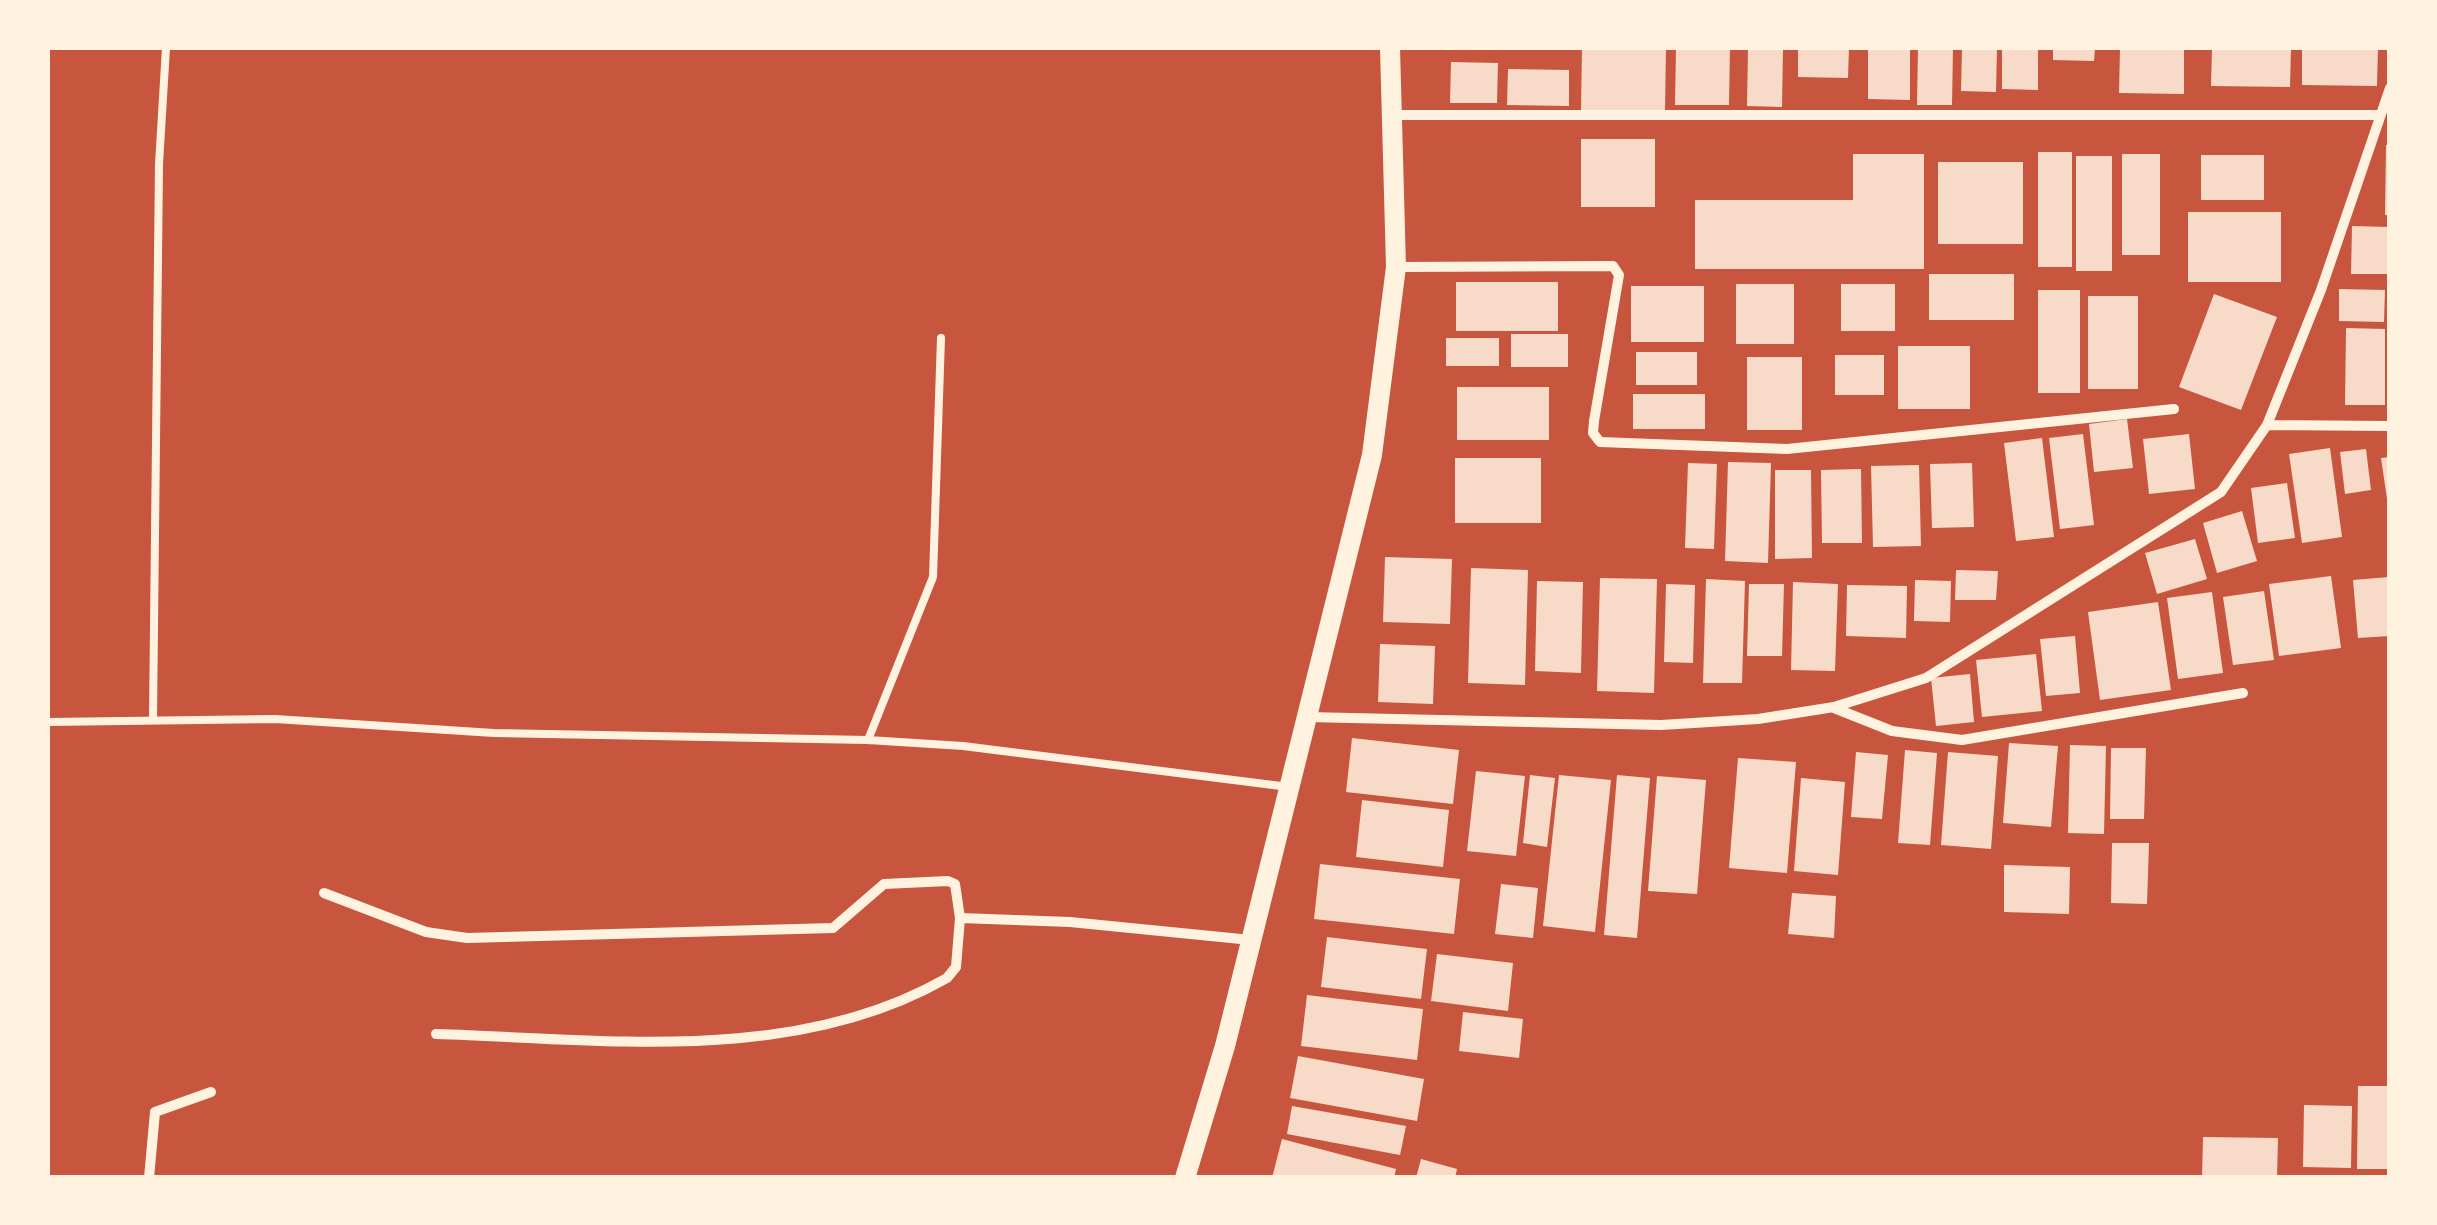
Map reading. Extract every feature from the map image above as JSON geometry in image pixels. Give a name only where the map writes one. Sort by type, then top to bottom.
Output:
[{"type":"main road","points":[[1185,1178],[1251,940],[1372,455],[1396,266],[1390,48]]},
{"type":"street","points":[[1305,716],[1662,724],[1758,718],[1834,707],[1926,678],[2220,492],[2267,424],[2321,290],[2377,115],[2390,88]]},
{"type":"street","points":[[1390,115],[2377,115]]},
{"type":"street","points":[[1396,266],[1613,266],[1619,274],[1593,433],[1600,442],[1787,449],[2174,409]]},
{"type":"street","points":[[2267,424],[2390,426]]},
{"type":"street","points":[[1834,707],[1892,731],[1962,740],[2242,693]]},
{"type":"street","points":[[324,893],[446,937],[833,928],[884,884],[948,880],[955,884],[960,918],[956,968],[948,978],[831,1024],[760,1036],[686,1042],[436,1034]]},
{"type":"street","points":[[960,918],[1070,922],[1251,940]]},
{"type":"street","points":[[150,1178],[155,1112],[211,1092]]},
{"type":"lane","points":[[153,718],[159,164],[166,48]]},
{"type":"lane","points":[[868,740],[933,577],[942,338]]},
{"type":"lane","points":[[48,722],[276,718],[494,733],[868,740],[963,746],[1289,787]]},
{"type":"building","points":[[1582,48],[1666,48],[1665,111],[1581,110]]},
{"type":"building","points":[[1676,48],[1730,48],[1729,105],[1675,105]]},
{"type":"building","points":[[1748,48],[1783,48],[1782,107],[1747,106]]},
{"type":"building","points":[[1798,48],[1849,48],[1848,78],[1798,77]]},
{"type":"building","points":[[1868,48],[1910,48],[1910,100],[1868,99]]},
{"type":"building","points":[[1918,48],[1953,48],[1952,105],[1917,105]]},
{"type":"building","points":[[1962,48],[1997,48],[1996,92],[1961,91]]},
{"type":"building","points":[[2002,48],[2038,48],[2038,90],[2002,89]]},
{"type":"building","points":[[2053,48],[2095,48],[2094,61],[2053,60]]},
{"type":"building","points":[[2120,48],[2184,48],[2184,94],[2119,93]]},
{"type":"building","points":[[2212,48],[2291,48],[2290,87],[2211,86]]},
{"type":"building","points":[[2302,48],[2378,48],[2377,86],[2302,85]]},
{"type":"building","points":[[1451,62],[1498,63],[1497,103],[1450,103]]},
{"type":"building","points":[[1508,69],[1569,70],[1569,106],[1507,105]]},
{"type":"building","points":[[1581,139],[1655,139],[1655,207],[1581,207]]},
{"type":"building","points":[[2386,145],[2390,145],[2390,215],[2385,215]]},
{"type":"building","points":[[2038,152],[2072,152],[2072,267],[2038,267]]},
{"type":"building","points":[[1853,154],[1924,154],[1924,269],[1695,269],[1695,200],[1853,200]]},
{"type":"building","points":[[2122,154],[2160,154],[2160,255],[2122,255]]},
{"type":"building","points":[[2201,155],[2264,155],[2264,200],[2201,200]]},
{"type":"building","points":[[2076,156],[2112,156],[2112,271],[2076,271]]},
{"type":"building","points":[[1938,162],[2023,162],[2023,244],[1938,244]]},
{"type":"building","points":[[2188,212],[2281,212],[2281,282],[2188,282]]},
{"type":"building","points":[[2352,226],[2390,227],[2390,274],[2351,274]]},
{"type":"building","points":[[1929,274],[2014,274],[2014,320],[1929,320]]},
{"type":"building","points":[[1456,282],[1558,282],[1558,331],[1456,331]]},
{"type":"building","points":[[1736,284],[1794,284],[1794,344],[1736,344]]},
{"type":"building","points":[[1841,284],[1895,284],[1895,331],[1841,331]]},
{"type":"building","points":[[1631,286],[1704,286],[1704,342],[1631,342]]},
{"type":"building","points":[[2339,289],[2385,290],[2384,322],[2339,321]]},
{"type":"building","points":[[2038,290],[2080,290],[2080,393],[2038,393]]},
{"type":"building","points":[[2214,294],[2277,317],[2241,410],[2179,387]]},
{"type":"building","points":[[2088,296],[2138,296],[2138,389],[2088,389]]},
{"type":"building","points":[[2346,328],[2385,329],[2385,405],[2345,405]]},
{"type":"building","points":[[1511,334],[1568,334],[1568,367],[1511,367]]},
{"type":"building","points":[[1446,338],[1499,338],[1499,366],[1446,366]]},
{"type":"building","points":[[1898,346],[1970,346],[1970,409],[1898,409]]},
{"type":"building","points":[[1636,352],[1697,352],[1697,385],[1636,385]]},
{"type":"building","points":[[1835,355],[1884,355],[1884,395],[1835,395]]},
{"type":"building","points":[[1747,357],[1802,357],[1802,430],[1747,430]]},
{"type":"building","points":[[1457,387],[1549,387],[1549,440],[1457,440]]},
{"type":"building","points":[[1633,394],[1705,394],[1705,429],[1633,429]]},
{"type":"building","points":[[2127,419],[2133,468],[2094,472],[2089,424]]},
{"type":"building","points":[[2083,434],[2094,525],[2060,529],[2049,438]]},
{"type":"building","points":[[2189,434],[2195,489],[2149,494],[2143,439]]},
{"type":"building","points":[[2042,438],[2054,537],[2016,541],[2004,443]]},
{"type":"building","points":[[2330,448],[2342,537],[2302,543],[2289,454]]},
{"type":"building","points":[[2366,449],[2371,490],[2345,494],[2340,452]]},
{"type":"building","points":[[2390,457],[2390,499],[2387,499],[2381,458]]},
{"type":"building","points":[[1455,458],[1541,458],[1541,523],[1455,523]]},
{"type":"building","points":[[1728,462],[1771,463],[1768,563],[1725,561]]},
{"type":"building","points":[[1688,463],[1717,464],[1714,549],[1685,548]]},
{"type":"building","points":[[1972,463],[1974,527],[1932,528],[1930,464]]},
{"type":"building","points":[[1919,465],[1921,546],[1873,547],[1871,466]]},
{"type":"building","points":[[1861,469],[1862,543],[1822,543],[1821,470]]},
{"type":"building","points":[[1775,470],[1811,470],[1812,558],[1775,559]]},
{"type":"building","points":[[2287,483],[2295,538],[2258,543],[2251,488]]},
{"type":"building","points":[[2242,511],[2257,561],[2217,573],[2203,523]]},
{"type":"building","points":[[2195,539],[2207,579],[2157,594],[2145,553]]},
{"type":"building","points":[[1385,557],[1452,559],[1450,624],[1383,622]]},
{"type":"building","points":[[1471,568],[1528,570],[1525,685],[1468,683]]},
{"type":"building","points":[[1956,570],[1998,571],[1996,600],[1955,600]]},
{"type":"building","points":[[2331,576],[2341,648],[2279,656],[2269,584]]},
{"type":"building","points":[[2389,577],[2390,636],[2358,638],[2353,580]]},
{"type":"building","points":[[1600,578],[1657,579],[1654,693],[1597,691]]},
{"type":"building","points":[[1706,579],[1745,581],[1742,683],[1703,683]]},
{"type":"building","points":[[1915,580],[1951,581],[1950,622],[1914,621]]},
{"type":"building","points":[[1537,581],[1583,582],[1581,673],[1535,671]]},
{"type":"building","points":[[1793,582],[1838,584],[1835,671],[1791,670]]},
{"type":"building","points":[[1666,584],[1695,585],[1693,663],[1664,662]]},
{"type":"building","points":[[1749,584],[1784,584],[1782,656],[1747,656]]},
{"type":"building","points":[[1847,585],[1907,586],[1906,638],[1846,636]]},
{"type":"building","points":[[2264,591],[2274,660],[2233,665],[2223,597]]},
{"type":"building","points":[[2212,592],[2223,673],[2178,679],[2167,598]]},
{"type":"building","points":[[2158,602],[2171,690],[2100,700],[2088,612]]},
{"type":"building","points":[[2075,636],[2080,693],[2046,696],[2040,639]]},
{"type":"building","points":[[1380,644],[1435,646],[1433,704],[1378,702]]},
{"type":"building","points":[[2036,654],[2042,711],[1982,717],[1976,660]]},
{"type":"building","points":[[1970,674],[1974,722],[1936,726],[1931,678]]},
{"type":"building","points":[[1352,738],[1459,750],[1453,804],[1346,792]]},
{"type":"building","points":[[2009,743],[2058,746],[2051,827],[2003,823]]},
{"type":"building","points":[[2070,745],[2106,746],[2104,834],[2068,833]]},
{"type":"building","points":[[2111,748],[2146,748],[2144,819],[2110,819]]},
{"type":"building","points":[[1905,750],[1937,753],[1930,845],[1898,843]]},
{"type":"building","points":[[1856,752],[1888,755],[1882,819],[1851,817]]},
{"type":"building","points":[[1948,752],[1998,756],[1991,849],[1941,845]]},
{"type":"building","points":[[1738,758],[1796,762],[1787,873],[1729,868]]},
{"type":"building","points":[[1476,771],[1525,776],[1516,856],[1467,851]]},
{"type":"building","points":[[1530,775],[1555,778],[1547,847],[1523,843]]},
{"type":"building","points":[[1559,775],[1611,780],[1595,932],[1543,926]]},
{"type":"building","points":[[1617,775],[1650,778],[1637,938],[1604,935]]},
{"type":"building","points":[[1657,776],[1706,780],[1697,894],[1648,891]]},
{"type":"building","points":[[1801,778],[1845,782],[1838,875],[1794,871]]},
{"type":"building","points":[[1362,800],[1449,810],[1443,867],[1356,857]]},
{"type":"building","points":[[2112,843],[2149,843],[2147,904],[2111,903]]},
{"type":"building","points":[[1320,864],[1460,879],[1454,934],[1314,919]]},
{"type":"building","points":[[2004,865],[2070,867],[2069,914],[2004,912]]},
{"type":"building","points":[[1501,884],[1538,888],[1533,938],[1495,934]]},
{"type":"building","points":[[1792,893],[1836,896],[1834,938],[1788,934]]},
{"type":"building","points":[[1327,937],[1427,949],[1421,999],[1321,987]]},
{"type":"building","points":[[1437,954],[1513,963],[1508,1011],[1431,1001]]},
{"type":"building","points":[[1307,995],[1423,1009],[1417,1060],[1301,1046]]},
{"type":"building","points":[[1463,1012],[1523,1019],[1519,1058],[1459,1051]]},
{"type":"building","points":[[1298,1056],[1424,1079],[1417,1121],[1290,1098]]},
{"type":"building","points":[[2358,1086],[2390,1086],[2390,1169],[2357,1169]]},
{"type":"building","points":[[2304,1105],[2352,1106],[2351,1168],[2303,1167]]},
{"type":"building","points":[[1292,1106],[1406,1126],[1400,1155],[1287,1134]]},
{"type":"building","points":[[2203,1137],[2278,1138],[2277,1178],[2202,1178]]},
{"type":"building","points":[[1282,1139],[1396,1169],[1394,1178],[1272,1178]]},
{"type":"building","points":[[1421,1159],[1457,1169],[1455,1178],[1416,1178]]}]
